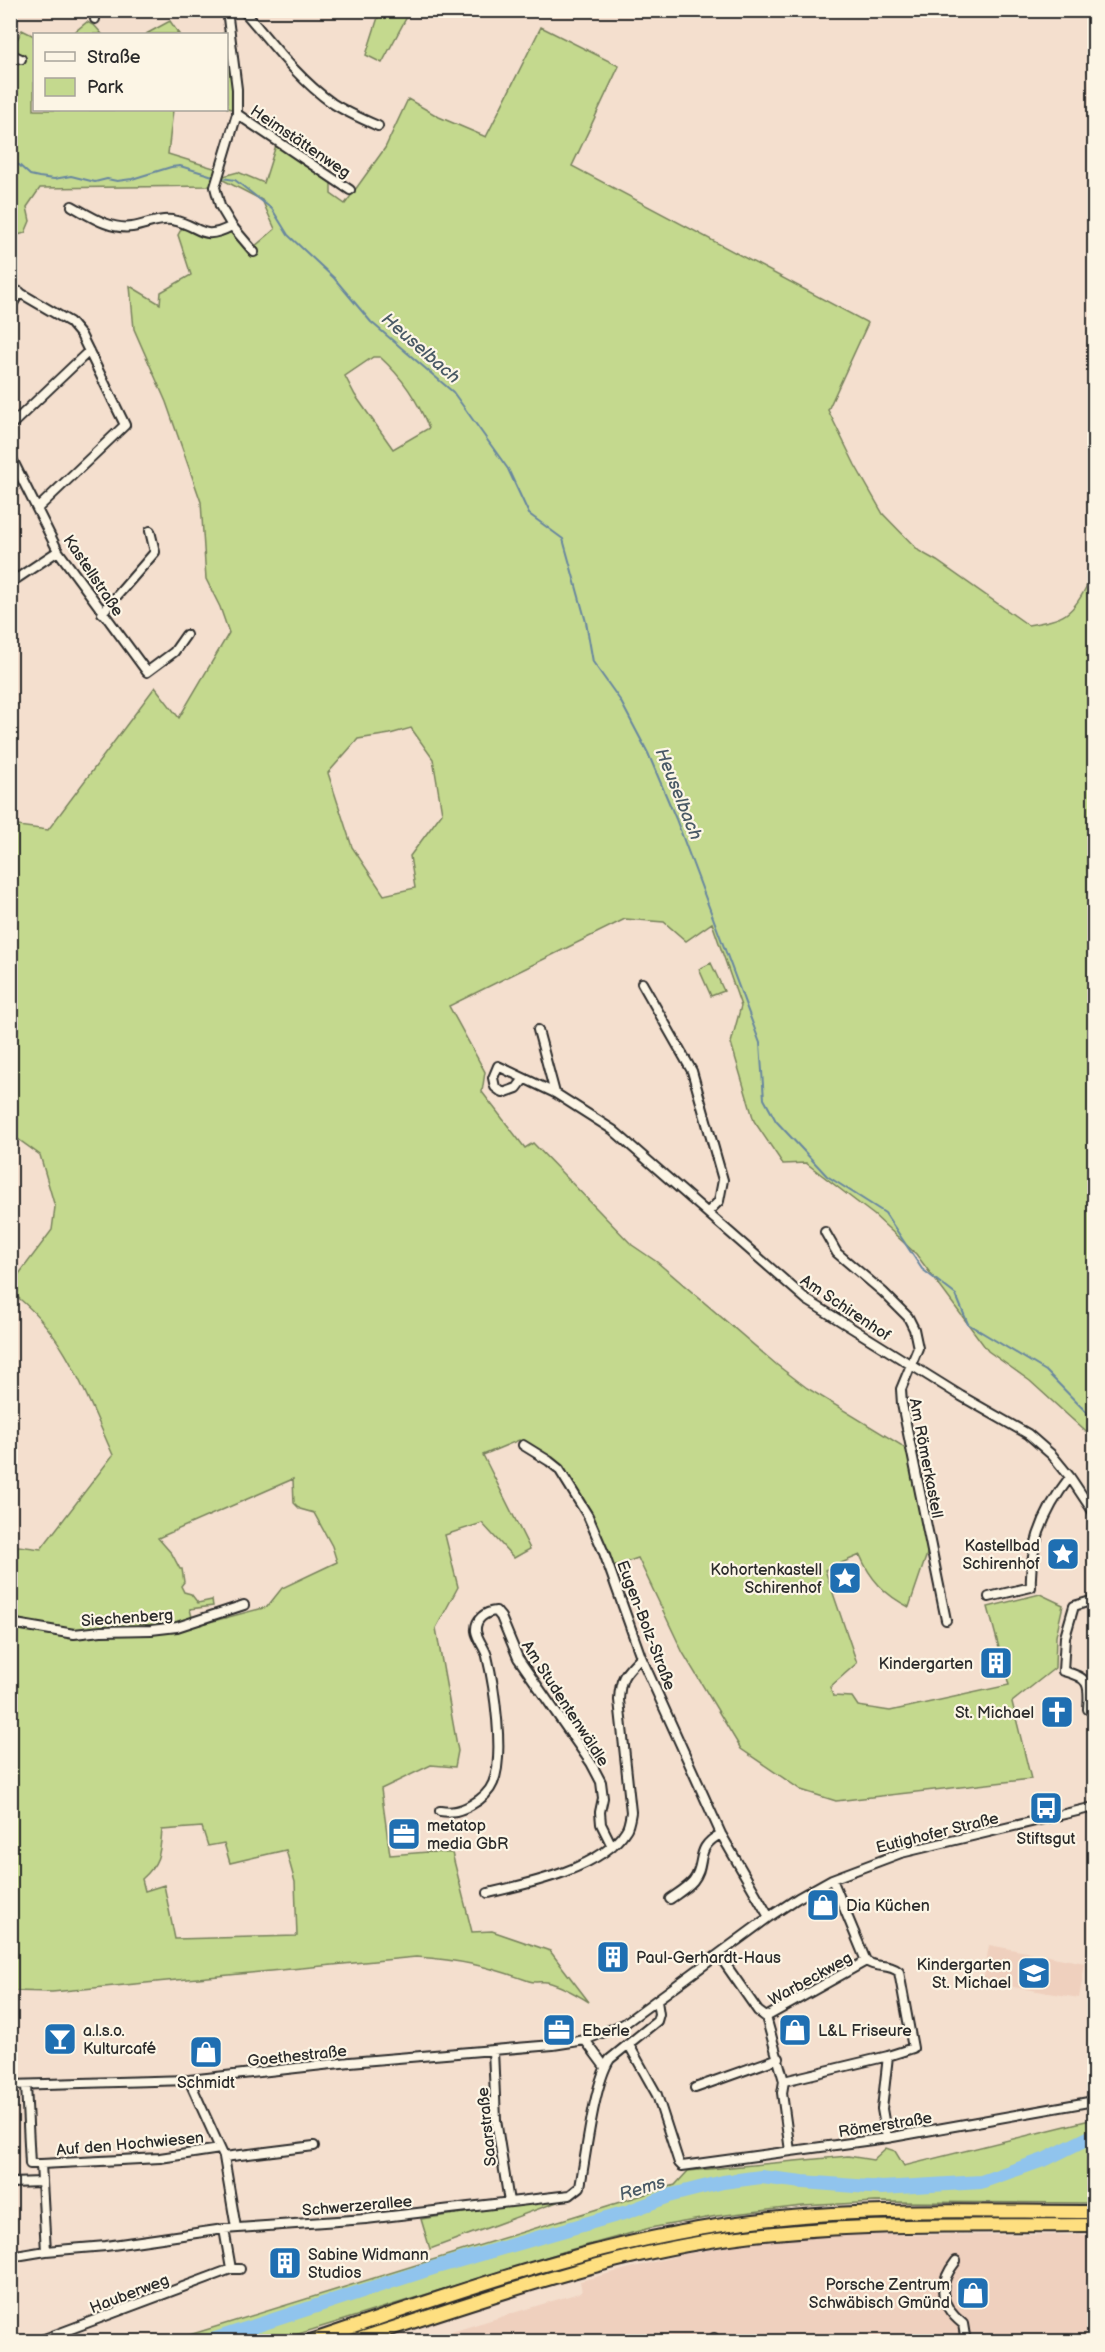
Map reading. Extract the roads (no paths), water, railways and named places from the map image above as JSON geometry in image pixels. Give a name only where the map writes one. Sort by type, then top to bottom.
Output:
[{"type":"highway","points":[[314,2340],[456,2291],[584,2253],[704,2228],[782,2218],[873,2212],[1095,2212]]},
{"type":"highway","points":[[350,2342],[606,2262],[703,2242],[785,2231],[859,2227],[1095,2225]]},
{"type":"street","points":[[227,10],[237,89],[237,114],[215,187],[220,206],[232,226],[254,252]]},
{"type":"street","points":[[243,10],[295,71],[316,91],[347,112],[378,126]]},
{"type":"street","points":[[10,54],[21,59]]},
{"type":"street","name":"Heimstättenweg","points":[[237,114],[350,190]]},
{"type":"street","points":[[72,206],[100,221],[121,227],[165,219],[209,234],[222,232],[232,226]]},
{"type":"street","points":[[10,287],[70,322],[81,336],[125,425],[38,508]]},
{"type":"street","points":[[10,308],[20,292]]},
{"type":"street","points":[[10,426],[88,351]]},
{"type":"street","name":"Kastellstraße","points":[[10,455],[58,551],[147,672],[174,652],[186,635]]},
{"type":"street","points":[[102,613],[155,552],[150,531]]},
{"type":"street","points":[[10,583],[58,551]]},
{"type":"street","points":[[642,982],[692,1071],[723,1180],[719,1200],[708,1212]]},
{"type":"street","points":[[538,1030],[555,1093]]},
{"type":"street","name":"Am Schirenhof","points":[[523,1080],[555,1093],[614,1130],[807,1300],[912,1366],[1028,1434],[1052,1455],[1095,1513]]},
{"type":"street","name":"Am Römerkastell","points":[[825,1232],[837,1253],[884,1292],[908,1317],[914,1329],[918,1348],[901,1389],[902,1404],[946,1620]]},
{"type":"street","name":"Eugen-Bolz-Straße","points":[[523,1445],[559,1469],[575,1492],[604,1553],[641,1657],[721,1834],[769,1917]]},
{"type":"street","points":[[988,1597],[1030,1587],[1033,1552],[1041,1524],[1055,1496],[1070,1477]]},
{"type":"street","points":[[1088,1708],[1088,1683],[1083,1678],[1063,1671],[1065,1637],[1074,1606],[1095,1600]]},
{"type":"street","name":"Siechenberg","points":[[10,1623],[74,1634],[151,1630],[177,1628],[244,1605]]},
{"type":"street","name":"Am Studentenwäldle","points":[[440,1811],[450,1813],[462,1810],[481,1799],[493,1783],[499,1758],[498,1734],[487,1655],[476,1632],[478,1620],[487,1612],[496,1611],[501,1617],[518,1658],[591,1763],[601,1782],[603,1798],[600,1812],[601,1824],[612,1846]]},
{"type":"street","points":[[488,1893],[532,1883],[568,1871],[612,1846],[627,1829],[632,1812],[619,1700],[620,1682],[626,1672],[641,1657]]},
{"type":"street","name":"Eutighofer Straße","points":[[585,2040],[624,2024],[769,1917],[832,1879],[901,1853],[1095,1807]]},
{"type":"street","points":[[670,1899],[694,1880],[705,1846],[708,1841],[721,1834]]},
{"type":"street","points":[[784,2081],[913,2048],[899,1972],[892,1966],[873,1965],[866,1961],[832,1879]]},
{"type":"street","points":[[719,1955],[758,2011],[766,2017],[784,2081],[782,2093],[790,2151]]},
{"type":"street","name":"Warbeckweg","points":[[766,2017],[866,1961]]},
{"type":"street","points":[[585,2040],[605,2067],[610,2059],[657,2021],[659,2014],[657,2001]]},
{"type":"street","name":"Goethestraße","points":[[10,2085],[189,2080],[493,2049],[554,2045],[585,2040]]},
{"type":"street","name":"Römerstraße","points":[[629,2044],[657,2095],[679,2163],[682,2166],[887,2138],[1095,2101]]},
{"type":"street","name":"Saarstraße","points":[[493,2049],[496,2120],[508,2202]]},
{"type":"street","points":[[887,2138],[882,2109],[888,2056]]},
{"type":"street","points":[[695,2088],[779,2058]]},
{"type":"street","name":"Schwerzerallee","points":[[10,2257],[224,2229],[366,2219],[575,2192],[580,2187],[595,2105],[605,2067]]},
{"type":"street","points":[[189,2080],[224,2157],[236,2228]]},
{"type":"street","points":[[27,2085],[30,2164],[41,2164],[46,2251]]},
{"type":"street","points":[[224,2157],[314,2146]]},
{"type":"street","name":"Auf den Hochwiesen","points":[[41,2164],[160,2158],[220,2149]]},
{"type":"street","points":[[10,2183],[42,2182]]},
{"type":"street","points":[[224,2229],[231,2268]]},
{"type":"street","points":[[956,2261],[945,2277],[944,2299],[953,2316],[963,2324],[966,2342]]},
{"type":"street","name":"Hauberweg","points":[[36,2342],[231,2268],[240,2269]]},
{"type":"waterway","name":"Heuselbach","points":[[10,163],[19,165],[30,175],[54,179],[71,176],[95,182],[107,179],[117,181],[132,179],[180,166],[213,176]]},
{"type":"waterway","name":"Heuselbach","points":[[222,178],[235,180],[272,209],[288,235],[334,278],[371,322],[453,392],[508,469],[529,514],[563,539],[586,622],[593,662],[620,700],[648,753],[676,819],[760,1043],[764,1099],[776,1121],[827,1176],[885,1213],[922,1269],[956,1295],[968,1324],[1046,1371],[1094,1420]]},
{"type":"waterway","name":"Rems","points":[[206,2342],[433,2268],[627,2212],[672,2195],[723,2182],[761,2177],[882,2188],[981,2182],[1046,2159],[1094,2135]]},
{"type":"place","name":"Kastellbad Schirenhof","points":[[1063,1554]]},
{"type":"place","name":"Kohortenkastell Schirenhof","points":[[845,1578]]},
{"type":"place","name":"Kindergarten","points":[[996,1663]]},
{"type":"place","name":"St. Michael","points":[[1057,1712]]},
{"type":"place","name":"Stiftsgut","points":[[1046,1808]]},
{"type":"place","name":"metatop media GbR","points":[[404,1834]]},
{"type":"place","name":"Dia Küchen","points":[[823,1905]]},
{"type":"place","name":"Paul-Gerhardt-Haus","points":[[613,1957]]},
{"type":"place","name":"Kindergarten St. Michael","points":[[1034,1973]]},
{"type":"place","name":"Eberle","points":[[559,2030]]},
{"type":"place","name":"L&L Friseure","points":[[795,2030]]},
{"type":"place","name":"a.l.s.o. Kulturcafé","points":[[60,2039]]},
{"type":"place","name":"Schmidt","points":[[206,2052]]},
{"type":"place","name":"Sabine Widmann Studios","points":[[285,2263]]},
{"type":"place","name":"Porsche Zentrum Schwäbisch Gmünd","points":[[973,2293]]}]
